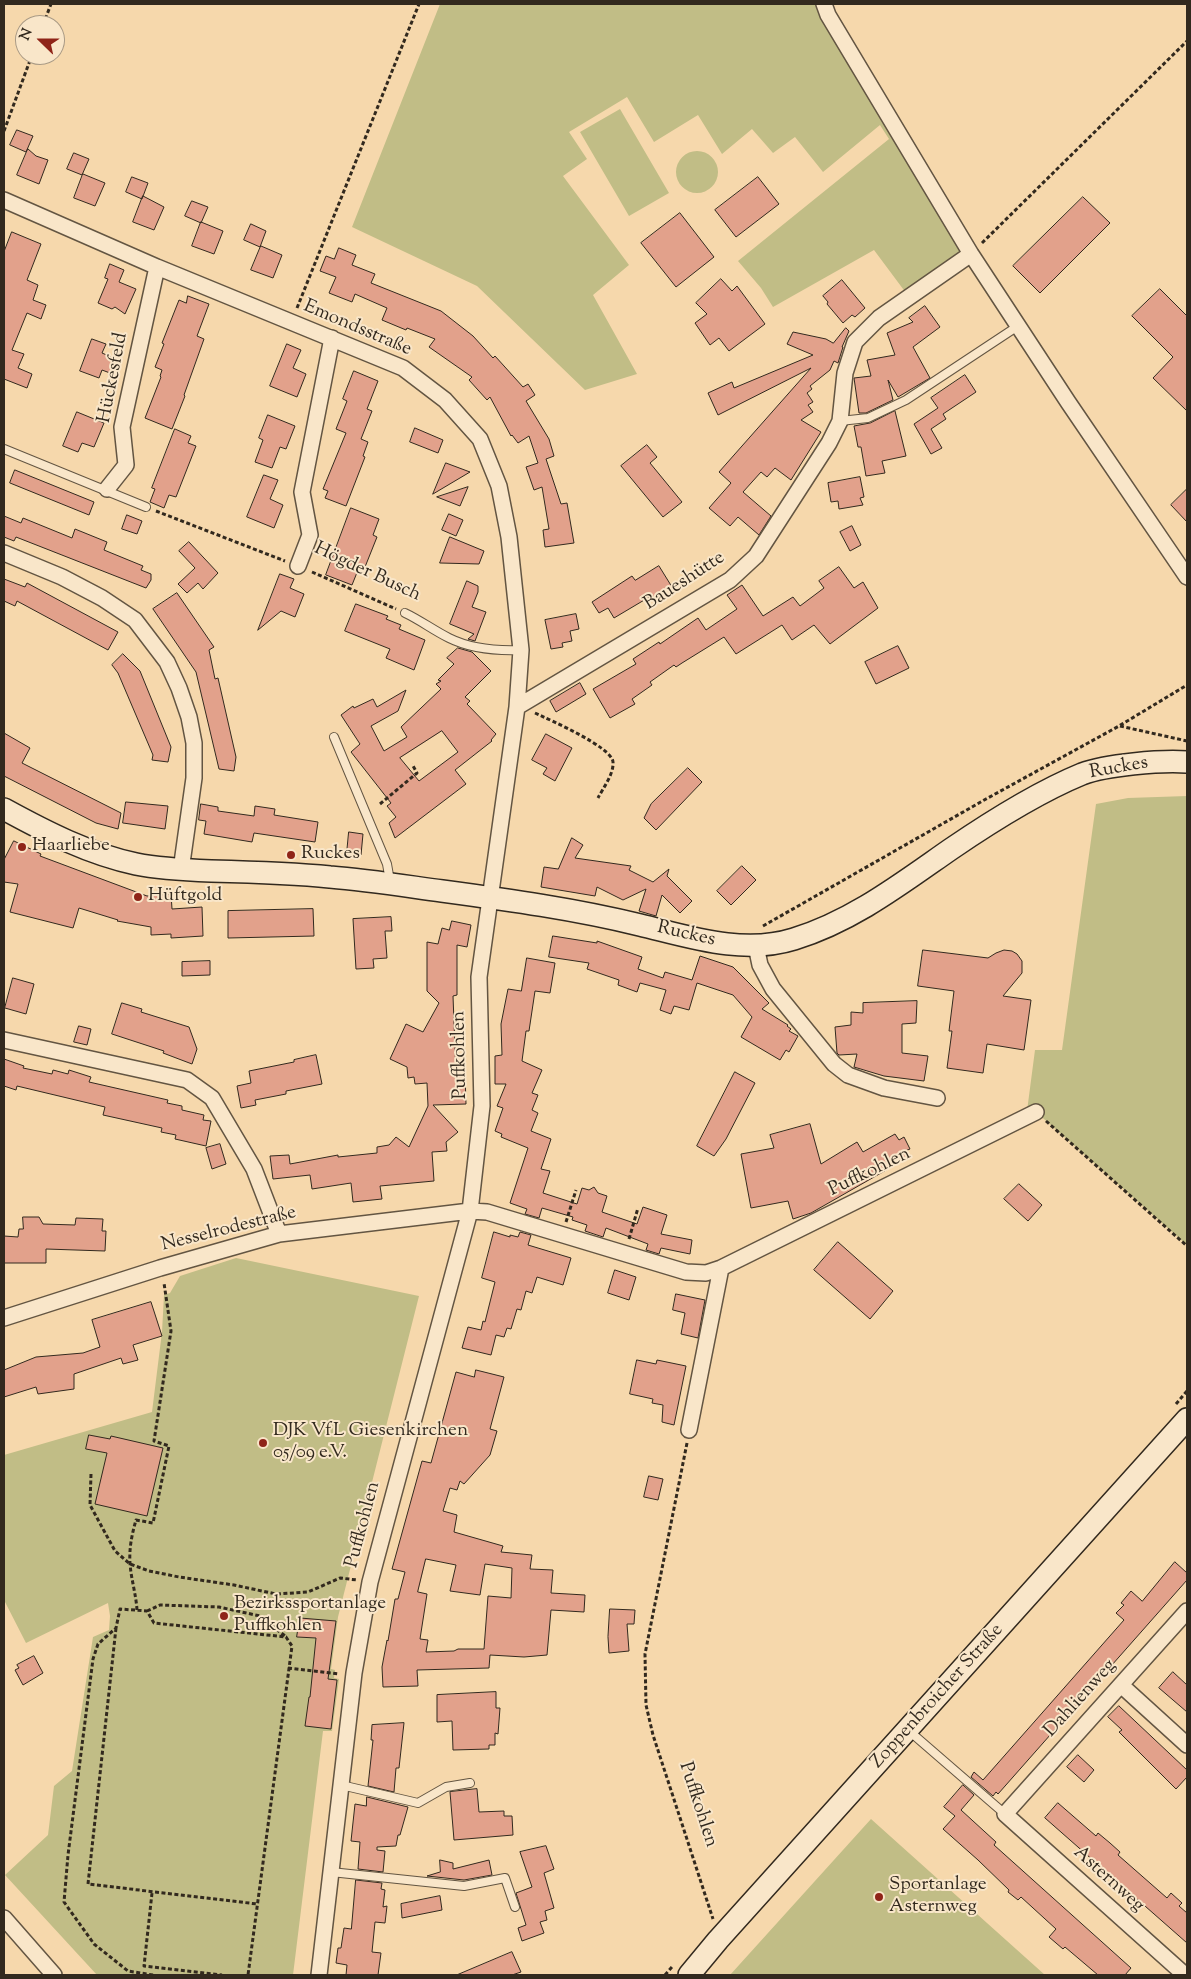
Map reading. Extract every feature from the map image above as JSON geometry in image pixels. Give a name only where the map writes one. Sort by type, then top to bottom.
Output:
[{"type":"main road","name":"Ruckes","points":[[4,809],[42,830],[97,853],[136,864],[181,870],[298,874],[390,884],[592,913],[717,943],[756,946],[792,940],[833,924],[858,911],[1005,814],[1085,773],[1171,760],[1187,762]]},
{"type":"main road","name":"Ruckes","points":[[1053,788],[1136,772],[1175,771],[1187,773]]},
{"type":"main road","name":"Zoppenbroicher Straße","points":[[689,1975],[718,1940],[1187,1418]]},
{"type":"street","points":[[824,4],[828,15],[971,254],[1187,577]]},
{"type":"street","name":"Emondsstraße","points":[[4,200],[157,268],[403,368],[445,400],[480,439],[499,486],[509,537],[520,650],[521,705]]},
{"type":"street","name":"Baueshütte","points":[[521,705],[730,580],[756,556],[824,451],[840,420],[846,373],[855,342],[879,318],[971,254]]},
{"type":"street","name":"Hückesfeld","points":[[107,490],[126,465],[122,427],[157,268]]},
{"type":"street","name":"Högder Busch","points":[[298,566],[310,535],[302,492],[332,338]]},
{"type":"street","points":[[4,553],[62,577],[102,598],[135,620],[167,662],[179,688],[194,743],[194,778],[181,870]]},
{"type":"street","points":[[490,898],[521,705]]},
{"type":"street","name":"Puffkohlen","points":[[319,1975],[354,1673],[370,1582],[470,1212],[482,1106],[479,977],[490,898]]},
{"type":"street","points":[[756,946],[760,965],[773,989],[834,1064],[848,1075],[884,1088],[937,1098]]},
{"type":"street","points":[[4,1040],[187,1080],[212,1098],[254,1169],[279,1234]]},
{"type":"street","name":"Puffkohlen","points":[[470,1212],[487,1212],[686,1272],[706,1273],[721,1268],[1036,1112]]},
{"type":"street","name":"Nesselrodestraße","points":[[4,1318],[160,1268],[279,1234],[470,1212]]},
{"type":"street","points":[[690,1430],[721,1268]]},
{"type":"street","name":"Dahlienweg","points":[[1005,1814],[1187,1611]]},
{"type":"street","points":[[1121,1685],[1187,1745]]},
{"type":"street","name":"Asternweg","points":[[1005,1814],[1185,1975]]},
{"type":"street","points":[[4,1918],[54,1975]]},
{"type":"lane","points":[[840,420],[868,418],[906,400],[1018,326]]},
{"type":"lane","points":[[4,449],[146,507]]},
{"type":"lane","name":"Högder Busch","points":[[405,612],[450,638],[463,643],[493,651],[520,650]]},
{"type":"lane","points":[[334,737],[387,864],[390,884]]},
{"type":"lane","points":[[908,1730],[1005,1814]]},
{"type":"lane","points":[[341,1785],[418,1803],[446,1787],[470,1783]]},
{"type":"lane","points":[[331,1872],[464,1886],[505,1878],[515,1907]]},
{"type":"path","points":[[291,322],[419,4]]},
{"type":"path","points":[[971,254],[1187,41]]},
{"type":"path","points":[[4,131],[28,65]]},
{"type":"path","points":[[146,507],[298,566]]},
{"type":"path","name":"Högder Busch","points":[[298,566],[405,612]]},
{"type":"path","points":[[756,946],[753,931],[1119,726],[1187,684]]},
{"type":"path","points":[[521,705],[600,746],[611,754],[614,763],[611,774],[598,798]]},
{"type":"path","points":[[1119,726],[1187,740]]},
{"type":"path","points":[[380,804],[417,773],[412,764]]},
{"type":"path","points":[[1036,1112],[1187,1246]]},
{"type":"path","points":[[562,1235],[576,1190]]},
{"type":"path","points":[[624,1254],[638,1208]]},
{"type":"path","points":[[137,1610],[137,1597],[130,1564],[131,1541],[136,1520],[152,1523],[169,1446],[154,1441],[171,1331],[167,1294],[160,1268]]},
{"type":"path","name":"Puffkohlen","points":[[690,1430],[645,1654],[646,1705],[653,1735],[713,1919],[718,1940]]},
{"type":"path","points":[[92,1474],[90,1505],[115,1551],[130,1564],[149,1571],[172,1576],[234,1585],[276,1594],[308,1592],[340,1578]]},
{"type":"path","points":[[248,1975],[292,1646],[286,1637],[260,1616],[218,1607],[160,1605],[147,1610],[120,1609],[116,1628],[88,1884],[257,1904]]},
{"type":"path","points":[[147,1610],[154,1623],[286,1637]]},
{"type":"path","points":[[116,1628],[98,1644],[93,1659],[68,1855],[64,1902],[94,1944],[128,1971],[153,1975]]},
{"type":"path","points":[[288,1668],[335,1674],[354,1673]]},
{"type":"path","points":[[152,1893],[144,1966],[222,1975]]},
{"type":"shaded area","points":[[440,4],[824,4],[971,254],[909,297],[874,250],[773,307],[761,288],[738,261],[889,139],[880,125],[823,172],[795,137],[773,153],[752,129],[722,154],[698,115],[654,142],[627,97],[569,132],[587,159],[563,176],[629,265],[593,295],[637,374],[585,390],[477,286],[352,227]]},
{"type":"shaded area","points":[[620,109],[669,193],[629,216],[580,132]]},
{"type":"shaded area","points":[[697,151],[712,157],[718,172],[712,187],[697,193],[682,187],[676,172],[682,157]]},
{"type":"shaded area","points":[[1187,796],[1187,1245],[1036,1112],[1027,1111],[1035,1050],[1062,1050],[1096,804],[1128,798]]},
{"type":"shaded area","name":"Bezirkssportanlage Puffkohlen","points":[[236,1258],[419,1296],[338,1617],[331,1669],[335,1670],[334,1678],[339,1679],[332,1731],[323,1731],[293,1975],[97,1975],[5,1875],[48,1835],[54,1786],[72,1771],[93,1637],[109,1630],[110,1616],[108,1603],[26,1643],[4,1600],[4,1455],[152,1412],[162,1332],[164,1295],[170,1293],[180,1276]]},
{"type":"shaded area","name":"Sportanlage Asternweg","points":[[871,1819],[1045,1975],[730,1975]]},
{"type":"building","points":[[17,130],[33,136],[26,152],[10,145]]},
{"type":"building","points":[[28,149],[36,156],[48,160],[39,184],[17,175]]},
{"type":"building","points":[[74,153],[89,159],[82,175],[67,169]]},
{"type":"building","points":[[83,174],[105,183],[95,206],[74,198]]},
{"type":"building","points":[[132,177],[148,183],[142,199],[126,192]]},
{"type":"building","points":[[758,177],[779,204],[736,237],[715,210]]},
{"type":"building","points":[[143,196],[164,207],[154,230],[133,222]]},
{"type":"building","points":[[1083,197],[1110,223],[1040,293],[1013,266]]},
{"type":"building","points":[[192,201],[208,207],[201,223],[185,216]]},
{"type":"building","points":[[680,213],[714,257],[676,287],[641,243]]},
{"type":"building","points":[[201,222],[223,231],[214,254],[192,246]]},
{"type":"building","points":[[251,224],[266,231],[260,247],[244,240]]},
{"type":"building","points":[[12,232],[41,244],[27,280],[38,285],[33,300],[46,305],[41,319],[27,313],[12,350],[24,354],[18,368],[32,374],[27,388],[4,379],[4,252]]},
{"type":"building","points":[[261,246],[282,255],[273,278],[251,270]]},
{"type":"building","points":[[339,248],[356,255],[352,265],[375,274],[371,283],[441,311],[473,336],[493,358],[495,356],[523,387],[528,384],[535,395],[526,401],[549,439],[554,456],[546,459],[561,504],[567,503],[574,543],[545,547],[543,530],[549,529],[542,487],[534,490],[526,467],[538,463],[529,436],[518,443],[511,436],[490,397],[487,400],[469,380],[472,377],[429,347],[435,339],[382,320],[387,308],[355,294],[352,302],[329,293],[336,277],[320,271],[326,256],[334,259]]},
{"type":"building","points":[[110,264],[124,270],[119,282],[136,289],[125,314],[115,307],[112,309],[98,303],[108,279],[105,278]]},
{"type":"building","points":[[721,279],[732,291],[737,286],[765,324],[729,351],[719,338],[710,345],[695,323],[707,314],[696,303]]},
{"type":"building","points":[[842,280],[865,308],[855,317],[852,315],[843,323],[827,304],[828,302],[823,296]]},
{"type":"building","points":[[1160,289],[1187,316],[1187,411],[1153,378],[1173,357],[1132,316]]},
{"type":"building","points":[[188,296],[209,304],[197,336],[204,339],[172,429],[145,418],[161,377],[162,370],[155,367],[164,344],[162,343],[179,300],[186,303]]},
{"type":"building","points":[[925,306],[940,327],[913,347],[930,378],[898,397],[888,380],[893,400],[866,413],[859,413],[854,378],[871,376],[867,360],[895,355],[887,333],[913,322],[909,318]]},
{"type":"building","points":[[846,328],[849,331],[838,363],[834,361],[830,370],[810,386],[812,389],[807,393],[813,402],[808,405],[813,412],[801,420],[821,432],[791,480],[775,468],[767,477],[761,472],[743,492],[771,516],[759,535],[738,517],[730,526],[709,508],[731,483],[719,472],[811,368],[718,415],[708,393],[732,382],[734,388],[813,355],[787,344],[793,332],[826,339],[833,343]]},
{"type":"building","points":[[92,339],[106,344],[102,353],[116,359],[110,373],[102,370],[99,378],[80,371]]},
{"type":"building","points":[[287,344],[301,350],[293,368],[306,374],[297,397],[270,386]]},
{"type":"building","points":[[354,371],[378,381],[367,409],[372,411],[361,439],[368,442],[363,456],[365,457],[346,506],[325,498],[328,491],[323,489],[346,433],[336,429],[347,401],[343,399]]},
{"type":"building","points":[[965,375],[976,392],[943,414],[946,419],[931,429],[942,448],[931,454],[914,424],[938,408],[931,398]]},
{"type":"building","points":[[895,411],[906,456],[882,461],[885,473],[866,476],[861,447],[858,447],[854,426],[870,423]]},
{"type":"building","points":[[77,412],[104,423],[94,447],[82,443],[78,452],[63,446]]},
{"type":"building","points":[[268,415],[295,426],[286,449],[280,447],[272,468],[255,462],[263,440],[259,438]]},
{"type":"building","points":[[415,428],[443,440],[438,453],[410,442]]},
{"type":"building","points":[[175,429],[191,436],[188,443],[196,446],[176,497],[169,495],[164,508],[150,502],[155,489],[152,488]]},
{"type":"building","points":[[647,445],[657,457],[650,463],[682,502],[663,517],[621,466]]},
{"type":"building","points":[[446,463],[470,472],[433,494]]},
{"type":"building","points":[[15,470],[94,502],[89,515],[10,483]]},
{"type":"building","points":[[264,475],[278,480],[270,499],[283,505],[274,528],[247,517]]},
{"type":"building","points":[[860,477],[864,497],[860,498],[863,505],[839,509],[838,501],[831,502],[828,483]]},
{"type":"building","points":[[468,487],[460,506],[437,497]]},
{"type":"building","points":[[1187,489],[1187,522],[1171,505]]},
{"type":"building","points":[[351,508],[379,519],[373,535],[377,537],[363,572],[358,570],[352,585],[326,575]]},
{"type":"building","points":[[449,514],[463,520],[456,536],[442,530]]},
{"type":"building","points":[[127,515],[142,521],[137,534],[122,529]]},
{"type":"building","points":[[4,516],[21,523],[23,518],[72,538],[75,529],[107,542],[104,550],[143,566],[141,570],[151,574],[151,580],[146,588],[16,537],[14,541],[4,537]]},
{"type":"building","points":[[852,526],[861,545],[850,551],[840,532]]},
{"type":"building","points":[[450,537],[484,551],[479,564],[440,563]]},
{"type":"building","points":[[189,542],[218,573],[203,589],[198,583],[187,593],[178,584],[195,568],[179,551]]},
{"type":"building","points":[[659,566],[672,587],[653,599],[651,596],[614,618],[608,608],[599,613],[592,602],[632,576],[635,580]]},
{"type":"building","points":[[839,567],[854,588],[863,582],[878,608],[830,644],[814,625],[792,640],[782,625],[736,654],[724,637],[676,667],[674,665],[650,682],[652,685],[632,699],[635,704],[610,718],[593,689],[636,664],[633,659],[659,642],[660,644],[698,618],[706,630],[737,609],[727,595],[742,585],[763,616],[793,597],[800,606],[824,588],[819,581]]},
{"type":"building","points":[[280,574],[294,579],[290,588],[304,594],[295,617],[281,611],[258,630]]},
{"type":"building","points":[[4,579],[25,587],[27,583],[118,632],[108,650],[17,601],[15,606],[4,601]]},
{"type":"building","points":[[467,581],[478,586],[478,592],[472,607],[486,612],[475,641],[468,639],[474,634],[450,624]]},
{"type":"building","points":[[177,593],[214,647],[209,650],[215,679],[218,678],[236,757],[234,771],[219,769],[196,672],[153,609]]},
{"type":"building","points":[[356,604],[388,616],[386,619],[401,625],[399,629],[425,640],[414,670],[386,658],[390,649],[345,631]]},
{"type":"building","points":[[576,614],[579,629],[570,631],[572,641],[562,643],[563,647],[551,649],[545,620]]},
{"type":"building","points":[[898,646],[909,668],[876,684],[865,662]]},
{"type":"building","points":[[458,648],[472,652],[491,671],[465,697],[470,701],[467,704],[496,734],[492,741],[455,770],[466,784],[395,838],[389,823],[396,817],[387,806],[391,803],[351,752],[360,744],[341,715],[353,706],[354,708],[373,699],[377,707],[406,690],[398,711],[371,726],[384,751],[407,737],[401,727],[441,689],[436,684],[441,681],[438,680],[454,664],[447,658]],"holes":[[[442,731],[458,752],[419,781],[400,758]]]},
{"type":"building","points":[[123,654],[140,671],[171,747],[168,762],[152,760],[153,755],[118,673],[112,665]]},
{"type":"building","points":[[580,683],[586,694],[556,712],[550,701]]},
{"type":"building","points":[[4,733],[30,748],[22,763],[121,813],[118,829],[96,823],[4,776]]},
{"type":"building","points":[[546,734],[572,748],[555,781],[543,774],[547,768],[532,760]]},
{"type":"building","points":[[688,768],[702,782],[656,830],[644,818],[651,804]]},
{"type":"building","points":[[126,802],[168,806],[165,829],[123,823]]},
{"type":"building","points":[[201,804],[218,807],[218,811],[254,816],[255,806],[275,809],[274,815],[318,822],[315,842],[254,833],[252,842],[204,834],[206,821],[199,820]]},
{"type":"building","points":[[349,832],[363,834],[361,855],[347,853]]},
{"type":"building","points":[[572,838],[583,845],[575,858],[631,866],[629,870],[653,882],[669,869],[667,876],[692,901],[680,913],[662,895],[656,916],[639,911],[646,889],[623,900],[597,887],[595,896],[541,887],[544,867],[558,869]]},
{"type":"building","points":[[14,841],[41,854],[40,856],[147,896],[171,894],[172,909],[202,907],[203,936],[171,938],[171,934],[151,935],[151,927],[117,921],[79,908],[73,928],[10,912],[18,884],[4,882],[4,860]]},
{"type":"building","points":[[742,866],[756,880],[731,905],[717,891]]},
{"type":"building","points":[[313,909],[314,936],[228,938],[228,911]]},
{"type":"building","points":[[391,917],[392,931],[385,931],[387,958],[373,959],[374,968],[356,969],[353,919]]},
{"type":"building","points":[[452,921],[471,925],[467,947],[457,945],[457,995],[453,996],[456,1074],[465,1074],[466,1104],[433,1105],[458,1132],[446,1142],[447,1151],[432,1152],[434,1181],[380,1186],[382,1199],[353,1202],[351,1183],[312,1189],[310,1175],[273,1179],[270,1156],[289,1155],[290,1164],[338,1155],[338,1157],[377,1153],[377,1147],[389,1145],[396,1137],[409,1147],[428,1106],[427,1083],[415,1084],[414,1077],[408,1078],[407,1067],[390,1059],[406,1024],[423,1032],[439,1003],[427,991],[427,942],[438,944],[442,928],[449,930]]},
{"type":"building","points":[[553,936],[597,943],[597,941],[642,957],[638,969],[663,978],[665,972],[692,980],[700,956],[733,967],[769,1003],[762,1009],[788,1025],[791,1029],[789,1031],[798,1036],[789,1052],[786,1050],[780,1060],[741,1037],[752,1017],[733,995],[697,983],[689,1010],[674,1006],[671,1014],[660,1010],[666,990],[640,983],[637,992],[618,985],[619,980],[587,969],[589,963],[549,957]]},
{"type":"building","points":[[923,950],[988,958],[1004,950],[1017,954],[1022,961],[1022,973],[1003,996],[1031,1000],[1024,1050],[987,1044],[983,1073],[947,1068],[952,1031],[949,1031],[954,991],[918,986]]},
{"type":"building","points":[[527,958],[555,963],[550,993],[535,991],[529,1031],[526,1031],[522,1061],[542,1070],[532,1093],[538,1095],[532,1110],[538,1113],[531,1131],[551,1139],[541,1169],[550,1171],[543,1193],[577,1204],[582,1188],[589,1190],[594,1187],[598,1193],[607,1196],[602,1212],[637,1224],[643,1207],[667,1215],[661,1234],[692,1240],[690,1254],[661,1248],[659,1254],[646,1250],[648,1244],[606,1228],[603,1237],[585,1231],[587,1225],[572,1220],[573,1217],[542,1208],[539,1218],[525,1214],[527,1209],[510,1203],[528,1148],[501,1137],[502,1134],[495,1131],[503,1108],[497,1106],[506,1084],[495,1084],[495,1056],[502,1055],[501,1024],[508,989],[521,991]]},
{"type":"building","points":[[210,961],[210,975],[182,976],[182,962]]},
{"type":"building","points":[[13,978],[34,984],[26,1014],[5,1008]]},
{"type":"building","points":[[917,1001],[916,1023],[902,1024],[902,1053],[928,1056],[924,1081],[884,1076],[854,1067],[857,1054],[839,1055],[837,1053],[835,1027],[851,1025],[851,1012],[863,1013],[863,1003]]},
{"type":"building","points":[[122,1003],[142,1009],[141,1012],[189,1027],[197,1049],[192,1064],[163,1053],[164,1051],[112,1034]]},
{"type":"building","points":[[79,1026],[91,1029],[87,1045],[74,1042]]},
{"type":"building","points":[[316,1055],[322,1084],[286,1091],[286,1094],[255,1100],[256,1105],[241,1108],[237,1086],[251,1083],[249,1071],[294,1062],[294,1060]]},
{"type":"building","points":[[4,1059],[24,1066],[23,1068],[52,1074],[53,1070],[68,1074],[69,1070],[91,1077],[89,1082],[168,1100],[167,1103],[182,1106],[182,1110],[204,1115],[203,1120],[211,1121],[206,1146],[175,1139],[176,1135],[161,1132],[162,1128],[103,1115],[105,1107],[17,1086],[16,1090],[4,1086]]},
{"type":"building","points":[[735,1072],[755,1083],[726,1139],[714,1156],[697,1146]]},
{"type":"building","points":[[810,1124],[821,1164],[857,1142],[863,1152],[895,1134],[899,1140],[904,1137],[910,1149],[905,1151],[909,1157],[811,1213],[793,1219],[788,1201],[751,1208],[741,1154],[774,1148],[770,1135]]},
{"type":"building","points":[[220,1144],[226,1164],[212,1169],[206,1148]]},
{"type":"building","points":[[1019,1184],[1042,1205],[1028,1221],[1004,1199]]},
{"type":"building","points":[[23,1217],[39,1217],[43,1224],[75,1225],[76,1218],[103,1219],[102,1231],[106,1231],[105,1251],[46,1249],[46,1263],[4,1263],[4,1236],[18,1237],[19,1229],[23,1229]]},
{"type":"building","points":[[494,1232],[510,1237],[510,1235],[518,1237],[520,1232],[531,1235],[528,1245],[571,1258],[563,1285],[537,1277],[532,1293],[526,1291],[521,1310],[517,1309],[511,1329],[507,1328],[504,1337],[496,1335],[491,1355],[462,1348],[468,1327],[481,1330],[483,1321],[485,1322],[495,1282],[482,1278]]},
{"type":"building","points":[[838,1242],[893,1291],[870,1319],[814,1270]]},
{"type":"building","points":[[615,1270],[636,1277],[629,1300],[608,1293]]},
{"type":"building","points":[[676,1294],[705,1300],[698,1338],[681,1334],[685,1313],[673,1310]]},
{"type":"building","points":[[151,1302],[162,1336],[133,1345],[138,1360],[123,1364],[121,1358],[74,1374],[74,1389],[38,1394],[36,1387],[4,1397],[4,1370],[36,1357],[83,1353],[100,1347],[92,1320]]},
{"type":"building","points":[[637,1360],[656,1364],[657,1360],[686,1366],[674,1425],[662,1422],[663,1405],[652,1403],[653,1399],[630,1394]]},
{"type":"building","points":[[476,1370],[504,1377],[490,1429],[497,1431],[490,1455],[464,1484],[460,1481],[457,1490],[450,1488],[443,1511],[457,1515],[454,1532],[503,1546],[501,1552],[532,1555],[530,1569],[553,1570],[551,1593],[585,1595],[584,1612],[551,1610],[547,1655],[524,1657],[490,1655],[489,1668],[417,1670],[418,1686],[383,1687],[382,1667],[387,1640],[395,1599],[398,1599],[405,1572],[392,1569],[422,1461],[431,1463],[456,1372],[474,1377]],"holes":[[[426,1559],[456,1565],[450,1591],[480,1595],[485,1564],[512,1568],[511,1598],[488,1596],[484,1649],[426,1652],[428,1640],[420,1639],[427,1594],[418,1592]]]},
{"type":"building","points":[[89,1435],[110,1439],[111,1436],[163,1448],[147,1516],[95,1504],[107,1453],[86,1449]]},
{"type":"building","points":[[649,1476],[663,1479],[658,1500],[644,1497]]},
{"type":"building","points":[[1175,1562],[1187,1573],[1187,1580],[998,1794],[996,1792],[993,1796],[971,1777],[974,1772],[983,1780],[1124,1620],[1116,1613],[1124,1605],[1121,1603],[1131,1591],[1142,1601]]},
{"type":"building","points":[[610,1609],[635,1610],[634,1624],[627,1624],[629,1651],[609,1653]]},
{"type":"building","points":[[300,1618],[336,1621],[328,1679],[337,1680],[331,1729],[305,1726],[316,1638],[297,1637]]},
{"type":"building","points":[[34,1656],[43,1673],[23,1685],[15,1670],[19,1668],[17,1665]]},
{"type":"building","points":[[1173,1672],[1187,1685],[1187,1712],[1159,1688]]},
{"type":"building","points":[[496,1692],[496,1708],[500,1708],[498,1734],[495,1733],[495,1745],[489,1745],[489,1749],[453,1750],[452,1721],[437,1722],[437,1695]]},
{"type":"building","points":[[1119,1706],[1187,1770],[1187,1777],[1176,1789],[1119,1732],[1122,1730],[1108,1717]]},
{"type":"building","points":[[404,1723],[399,1768],[396,1768],[394,1792],[368,1786],[373,1740],[371,1740],[372,1725]]},
{"type":"building","points":[[1078,1755],[1094,1770],[1084,1782],[1067,1767]]},
{"type":"building","points":[[963,1785],[974,1795],[961,1810],[996,1842],[994,1845],[1131,1968],[1125,1975],[1098,1975],[1065,1947],[1063,1949],[1049,1937],[1056,1929],[1021,1897],[1018,1900],[1008,1892],[1009,1890],[943,1829],[955,1816],[944,1807]]},
{"type":"building","points":[[477,1789],[479,1812],[504,1811],[504,1816],[512,1816],[513,1835],[454,1840],[450,1792]]},
{"type":"building","points":[[367,1797],[408,1807],[396,1846],[377,1847],[377,1850],[385,1851],[383,1872],[358,1869],[360,1842],[351,1841],[355,1804],[366,1806]]},
{"type":"building","points":[[1058,1803],[1096,1836],[1098,1833],[1110,1843],[1120,1852],[1118,1855],[1167,1898],[1171,1893],[1182,1903],[1179,1906],[1187,1913],[1187,1943],[1045,1818]]},
{"type":"building","points":[[546,1846],[554,1869],[544,1873],[554,1908],[545,1911],[547,1920],[540,1922],[544,1933],[522,1941],[518,1928],[526,1925],[516,1893],[532,1887],[520,1852]]},
{"type":"building","points":[[440,1860],[453,1863],[453,1869],[489,1860],[492,1875],[464,1880],[427,1876],[440,1872]]},
{"type":"building","points":[[356,1880],[382,1883],[381,1889],[385,1890],[383,1907],[387,1906],[385,1923],[375,1922],[372,1952],[381,1953],[378,1975],[346,1975],[347,1965],[336,1963],[338,1948],[341,1948],[344,1928],[351,1929]]},
{"type":"building","points":[[440,1896],[442,1910],[402,1918],[401,1904]]},
{"type":"building","points":[[512,1952],[521,1972],[512,1975],[457,1975]]},
{"type":"place","name":"Haarliebe","points":[[22,847]]},
{"type":"place","name":"Ruckes","points":[[291,855]]},
{"type":"place","name":"Hüftgold","points":[[138,897]]},
{"type":"place","name":"DJK VfL Giesenkirchen 05/09 e.V.","points":[[263,1443]]},
{"type":"place","name":"Bezirkssportanlage Puffkohlen","points":[[224,1616]]},
{"type":"place","name":"Sportanlage Asternweg","points":[[879,1897]]}]
